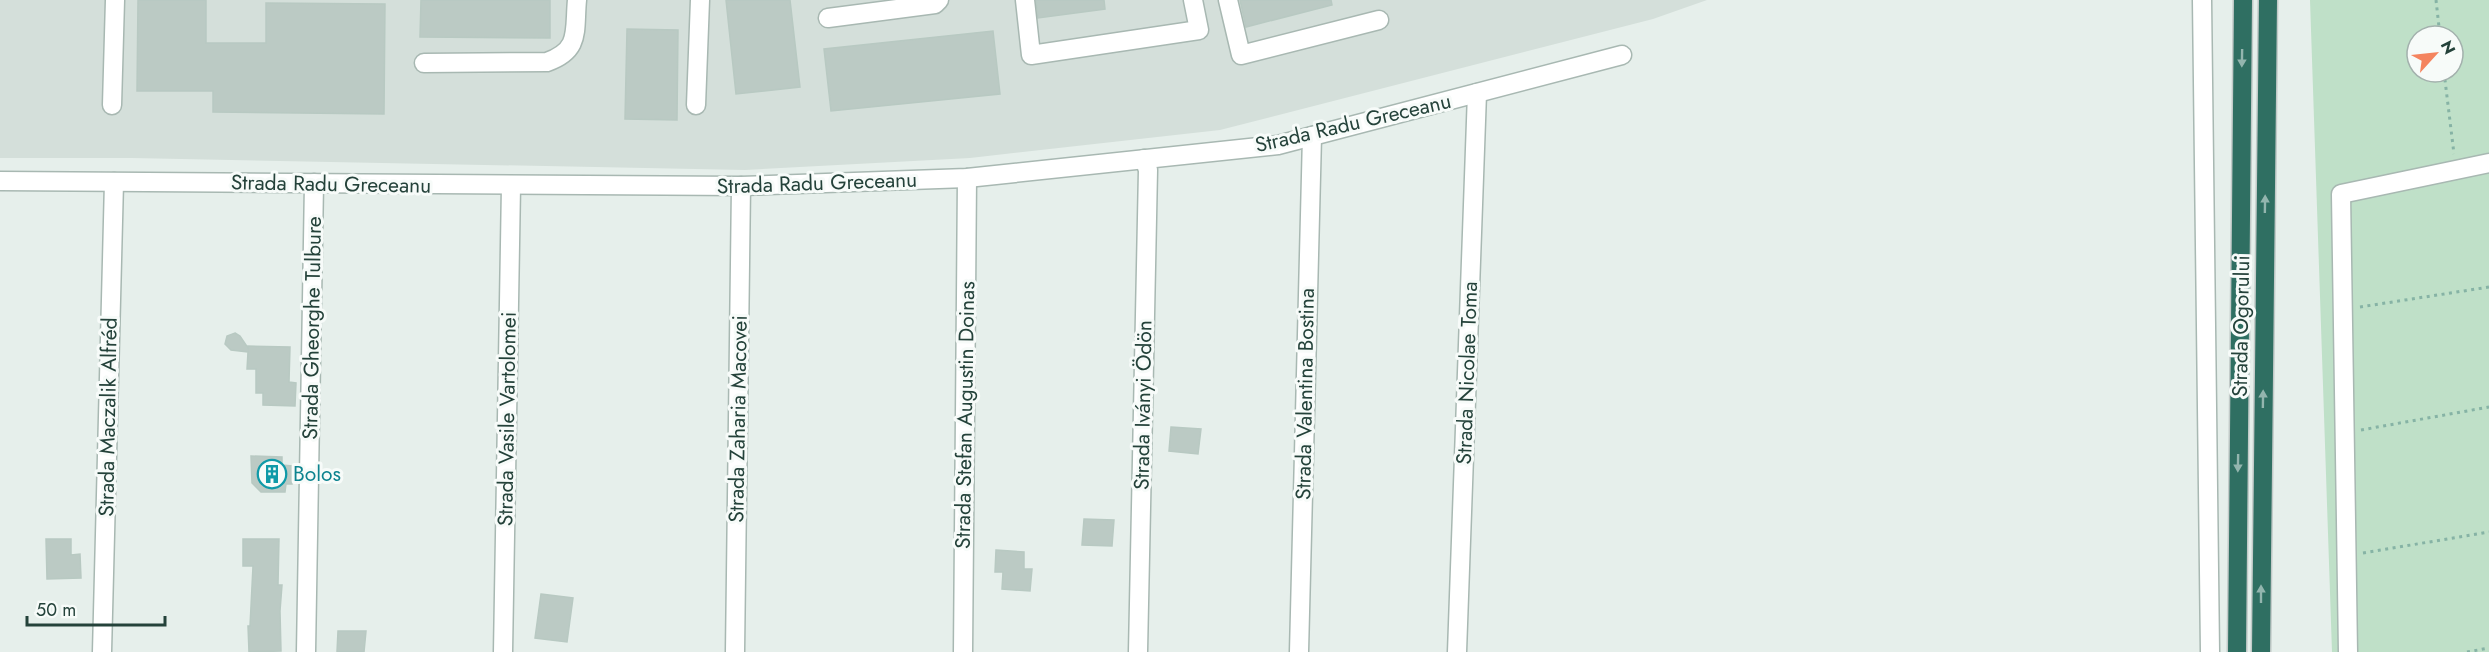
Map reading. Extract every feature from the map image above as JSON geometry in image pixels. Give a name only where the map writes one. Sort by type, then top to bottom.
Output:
[{"type":"highway","name":"Strada Ogorului","points":[[2236,652],[2243,0]]},
{"type":"highway","name":"Strada Ogorului","points":[[2261,652],[2268,0]]},
{"type":"street","points":[[112,105],[115,0]]},
{"type":"street","points":[[424,63],[547,62],[563,56],[573,45],[577,0]]},
{"type":"street","points":[[696,105],[700,0]]},
{"type":"street","points":[[828,18],[935,4],[939,0]]},
{"type":"street","points":[[1025,0],[1031,55],[1199,30],[1193,0]]},
{"type":"street","points":[[1228,0],[1241,55],[1379,20]]},
{"type":"street","points":[[2202,0],[2210,652]]},
{"type":"street","name":"Strada Radu Greceanu","points":[[0,181],[741,186],[967,178],[1278,145],[1622,56]]},
{"type":"street","name":"Strada Nicolae Toma","points":[[1457,652],[1477,93]]},
{"type":"street","name":"Strada Valentina Bostina","points":[[1299,652],[1312,136]]},
{"type":"street","name":"Strada Iványi Ödön","points":[[1138,652],[1148,170],[1144,159]]},
{"type":"street","points":[[2348,652],[2340,194],[2489,163]]},
{"type":"street","name":"Strada Stefan Augustin Doinas","points":[[963,652],[967,178]]},
{"type":"street","name":"Strada Maczalik Alfréd","points":[[102,652],[114,182]]},
{"type":"street","name":"Strada Gheorghe Tulbure","points":[[306,652],[314,183]]},
{"type":"street","name":"Strada Vasile Vartolomei","points":[[503,652],[511,186]]},
{"type":"street","name":"Strada Zaharia Macovei","points":[[735,652],[741,186]]},
{"type":"path","points":[[2436,0],[2439,24]]},
{"type":"path","points":[[2446,84],[2456,170]]},
{"type":"path","points":[[2343,310],[2489,286]]},
{"type":"path","points":[[2345,433],[2489,407]]},
{"type":"path","points":[[2347,555],[2489,532]]},
{"type":"path","points":[[2467,652],[2489,648]]},
{"type":"shaded area","points":[[0,0],[1707,0],[1653,19],[1220,130],[970,158],[745,170],[132,158],[0,158]]},
{"type":"green space","points":[[2310,0],[2489,0],[2489,652],[2332,652]]},
{"type":"building","points":[[138,0],[206,0],[206,43],[266,43],[266,3],[385,4],[384,114],[213,112],[213,91],[137,91]]},
{"type":"building","points":[[421,0],[550,0],[550,38],[420,37]]},
{"type":"building","points":[[726,0],[790,0],[800,87],[736,94]]},
{"type":"building","points":[[1036,0],[1104,0],[1105,9],[1038,18]]},
{"type":"building","points":[[1240,0],[1331,0],[1332,5],[1246,27]]},
{"type":"building","points":[[627,29],[678,30],[677,120],[625,119]]},
{"type":"building","points":[[993,31],[1000,94],[831,111],[824,49]]},
{"type":"building","points":[[235,333],[240,336],[248,348],[248,346],[290,347],[289,382],[296,383],[295,406],[263,405],[263,393],[256,393],[256,369],[247,369],[248,352],[231,350],[225,344],[227,336]]},
{"type":"building","points":[[1171,427],[1201,429],[1198,454],[1169,451]]},
{"type":"building","name":"Bolos","points":[[251,456],[282,457],[282,465],[292,466],[292,484],[286,484],[285,492],[261,492],[252,483]]},
{"type":"building","points":[[1084,519],[1114,520],[1112,546],[1082,545]]},
{"type":"building","points":[[46,539],[71,539],[71,555],[80,554],[81,578],[47,579]]},
{"type":"building","points":[[243,539],[279,539],[278,585],[282,585],[281,651],[249,652],[248,626],[250,626],[253,566],[243,566]]},
{"type":"building","points":[[996,550],[1024,552],[1024,569],[1032,569],[1030,591],[1002,589],[1003,572],[995,572]]},
{"type":"building","points":[[541,594],[573,598],[567,642],[535,638]]},
{"type":"building","points":[[338,631],[366,631],[364,652],[337,652]]},
{"type":"place","name":"Bolos","points":[[272,474]]}]
